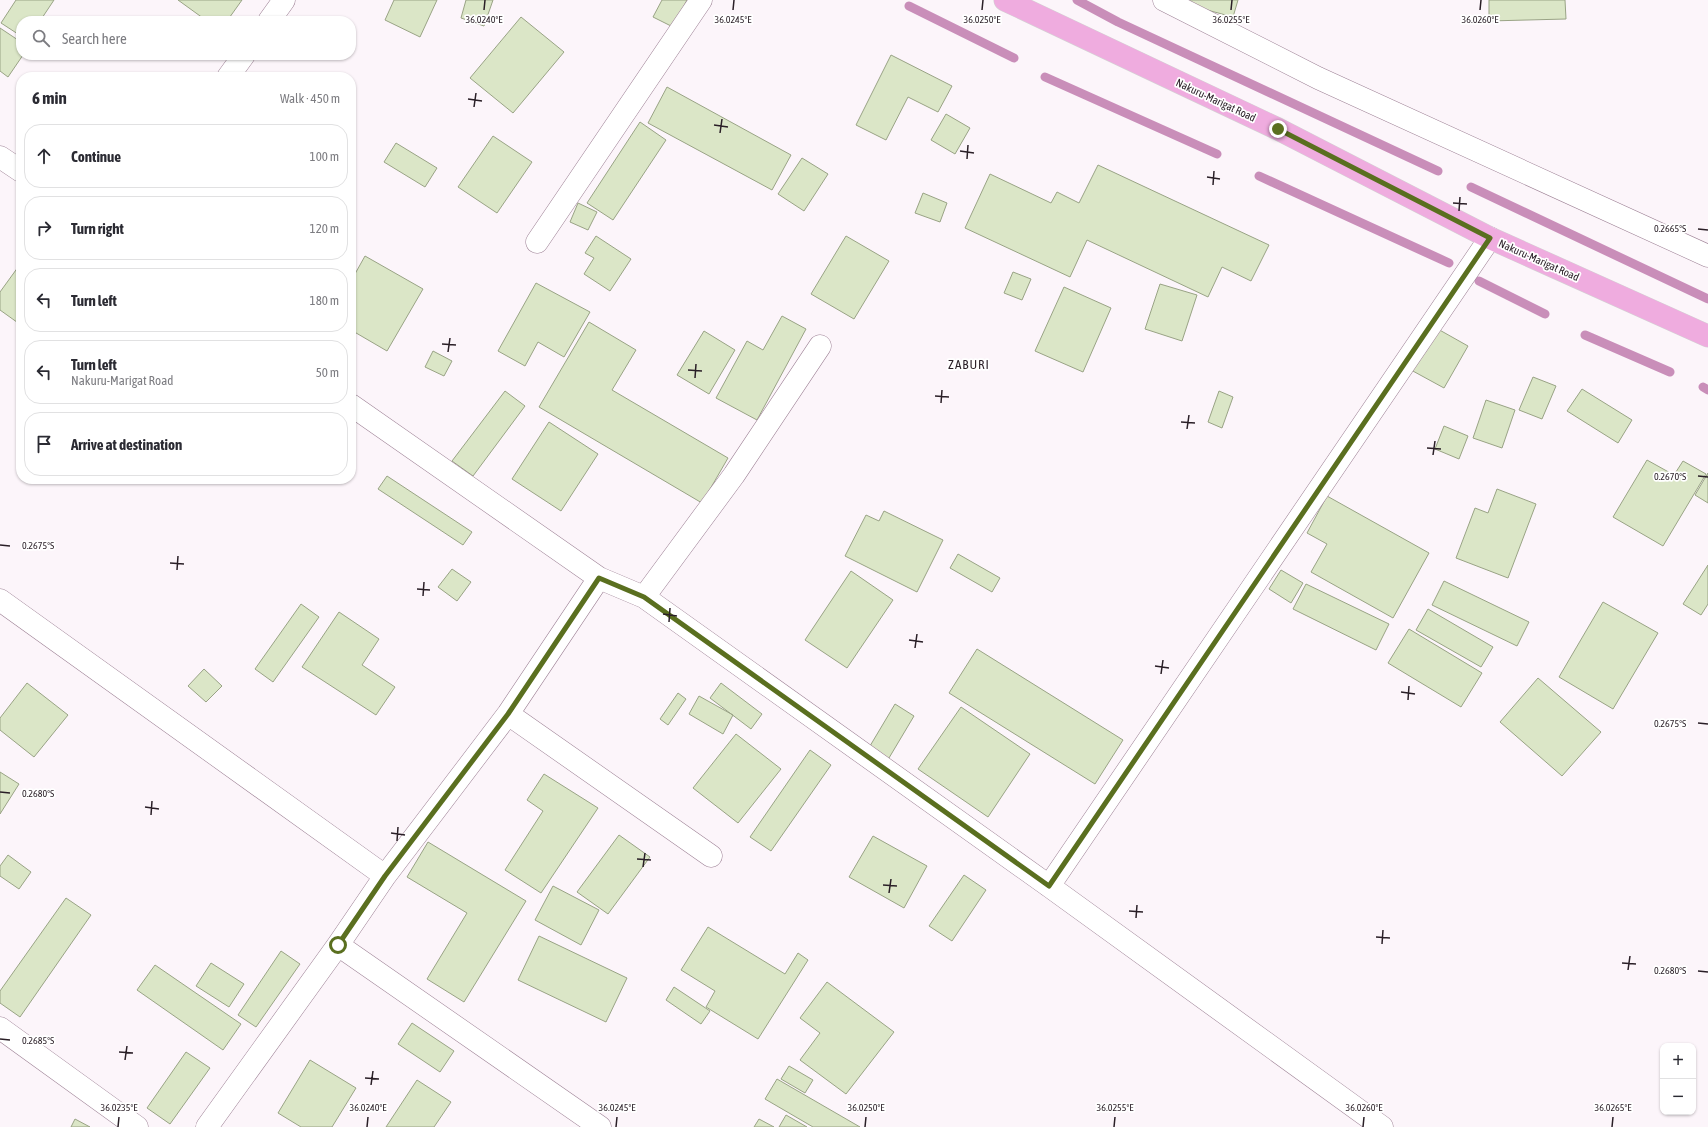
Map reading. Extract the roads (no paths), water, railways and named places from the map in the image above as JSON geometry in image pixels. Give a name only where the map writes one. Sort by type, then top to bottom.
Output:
[{"type":"main road","name":"Nakuru-Marigat Road","points":[[1005,0],[1278,129],[1490,238],[1708,336]]},
{"type":"street","points":[[273,16],[284,0]]},
{"type":"street","points":[[537,242],[701,0]]},
{"type":"street","points":[[1164,0],[1318,78],[1708,256]]},
{"type":"street","points":[[232,72],[240,60]]},
{"type":"street","points":[[0,157],[16,168]]},
{"type":"street","points":[[1049,886],[1490,238]]},
{"type":"street","points":[[644,597],[734,475],[820,346]]},
{"type":"street","points":[[356,409],[599,578],[644,597],[1049,886],[1382,1127]]},
{"type":"street","points":[[207,1127],[338,945],[385,876],[508,714],[599,578]]},
{"type":"street","points":[[0,600],[385,876]]},
{"type":"street","points":[[508,714],[711,856]]},
{"type":"street","points":[[338,945],[600,1127]]},
{"type":"street","points":[[0,1028],[137,1127]]},
{"type":"waterway","points":[[1077,0],[1118,22],[1438,171]]},
{"type":"waterway","points":[[909,6],[1014,58]]},
{"type":"waterway","points":[[1045,77],[1217,154]]},
{"type":"waterway","points":[[1259,176],[1449,263]]},
{"type":"waterway","points":[[1471,187],[1708,299]]},
{"type":"waterway","points":[[1479,281],[1545,314]]},
{"type":"waterway","points":[[1585,335],[1670,372]]},
{"type":"waterway","points":[[1703,387],[1708,390]]},
{"type":"district","name":"ZABURI","points":[[969,364]]}]
